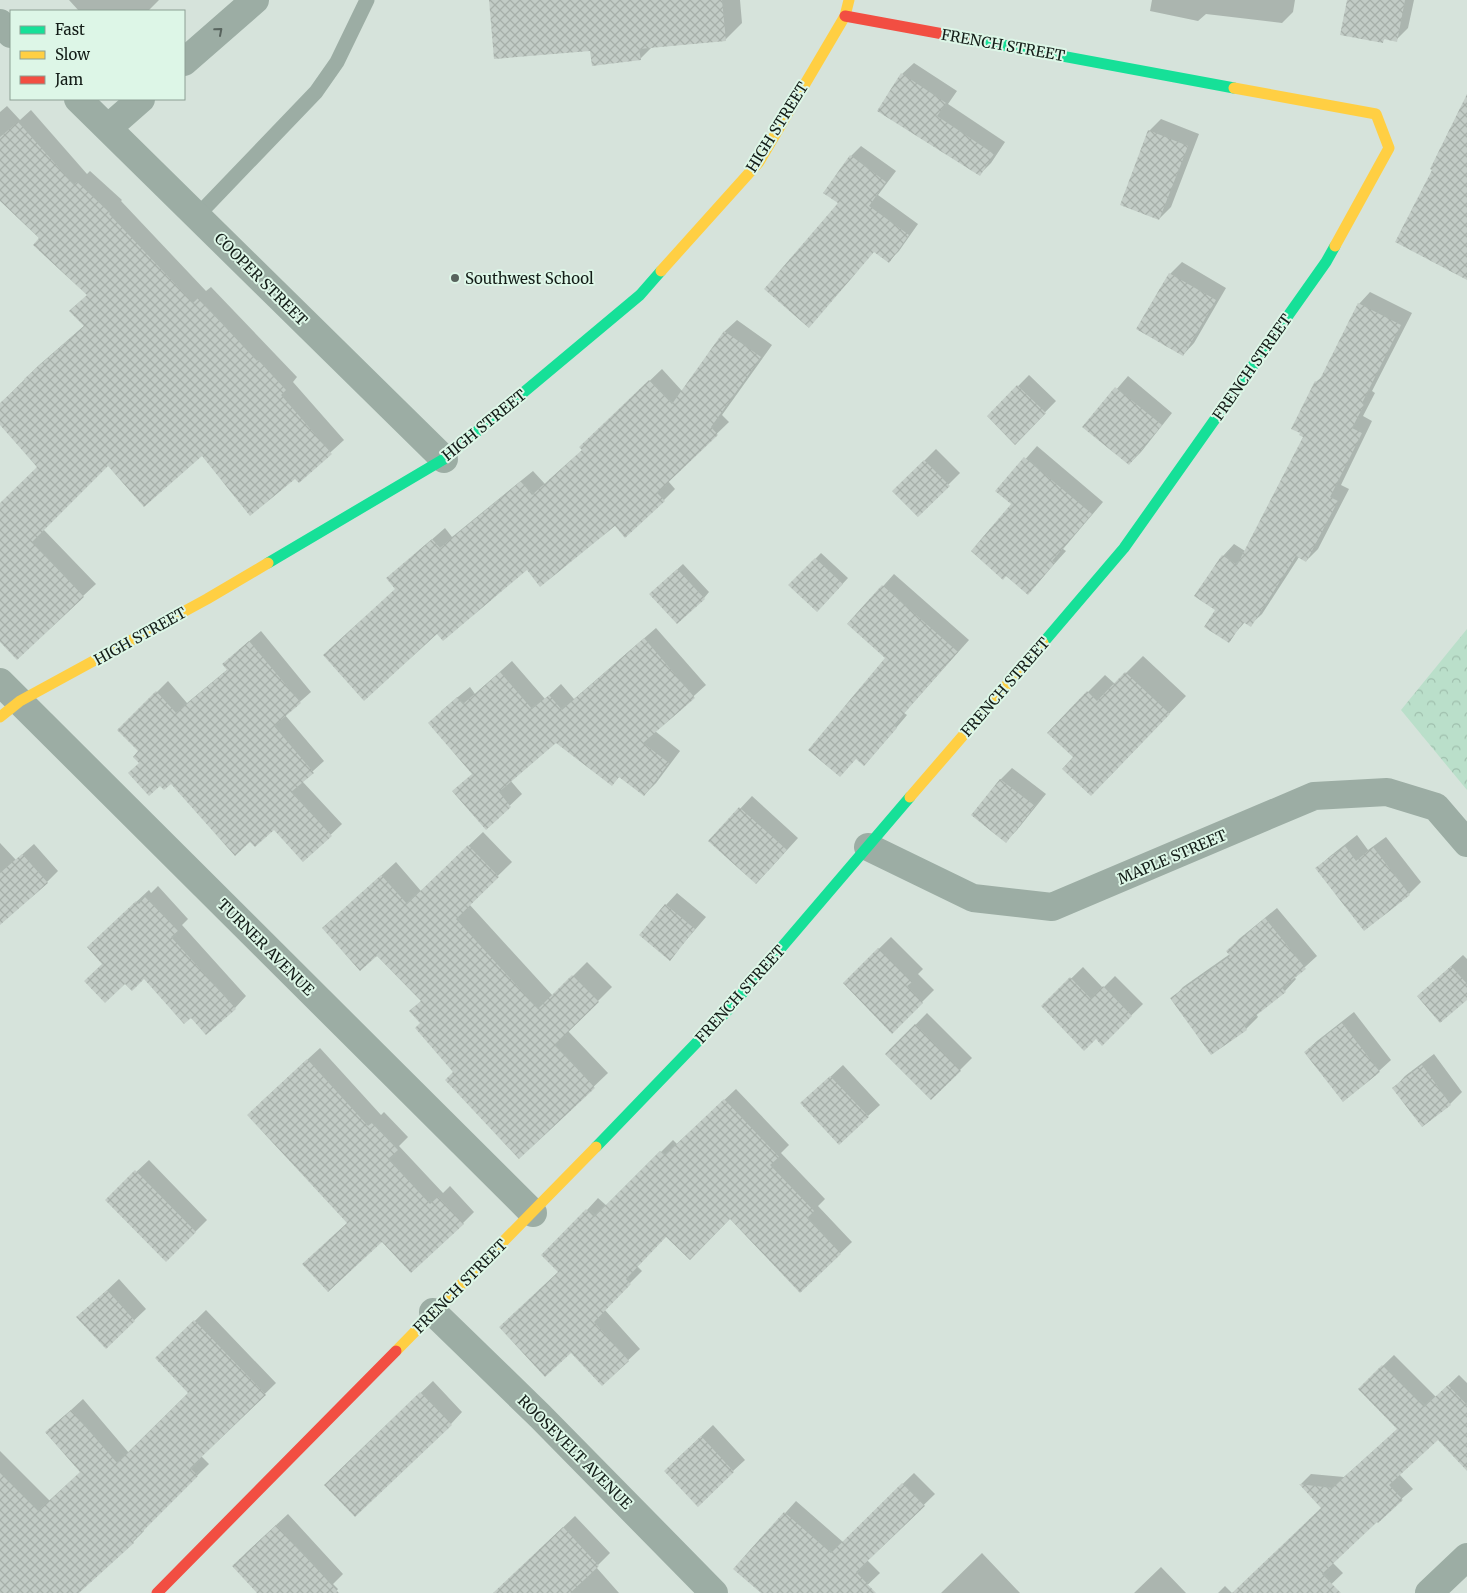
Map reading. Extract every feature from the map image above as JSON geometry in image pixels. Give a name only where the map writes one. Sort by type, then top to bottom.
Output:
[{"type":"street","points":[[185,61],[255,0]]},
{"type":"street","name":"HIGH STREET","points":[[10,709],[207,599],[444,459],[640,295],[759,162],[845,16],[848,0]]},
{"type":"street","name":"FRENCH STREET","points":[[157,1593],[532,1213],[728,1010],[1124,548],[1326,262],[1389,148],[1376,114],[845,16]]},
{"type":"street","points":[[0,23],[10,33]]},
{"type":"street","name":"COOPER STREET","points":[[79,100],[444,459]]},
{"type":"street","points":[[108,128],[140,100]]},
{"type":"street","name":"TURNER AVENUE","points":[[0,682],[10,709],[532,1213]]},
{"type":"street","name":"MAPLE STREET","points":[[868,847],[973,898],[1052,907],[1314,796],[1387,792],[1436,807],[1467,842]]},
{"type":"street","name":"ROOSEVELT AVENUE","points":[[433,1312],[540,1416],[714,1593]]},
{"type":"street","points":[[1429,1593],[1467,1557]]},
{"type":"lane","points":[[197,216],[316,92],[337,62],[366,0]]},
{"type":"green space","points":[[1467,629],[1467,790],[1401,710]]},
{"type":"building","points":[[489,0],[722,0],[726,41],[639,49],[641,60],[592,66],[590,51],[494,59]]},
{"type":"building","points":[[1347,0],[1405,0],[1397,42],[1384,39],[1383,43],[1340,35]]},
{"type":"building","points":[[901,73],[946,103],[937,116],[994,154],[980,176],[877,111]]},
{"type":"building","points":[[1467,94],[1467,280],[1395,242],[1432,170],[1430,169]]},
{"type":"building","points":[[18,122],[74,185],[77,182],[110,213],[193,303],[198,298],[258,360],[286,390],[281,395],[332,454],[299,483],[295,479],[250,516],[202,456],[144,507],[108,466],[32,542],[84,597],[17,660],[0,642],[0,503],[37,467],[0,425],[0,403],[84,326],[69,311],[87,295],[33,245],[39,238],[0,201],[0,137]]},
{"type":"building","points":[[1148,130],[1188,146],[1159,220],[1120,205]]},
{"type":"building","points":[[850,155],[886,182],[869,206],[909,235],[889,263],[874,252],[809,328],[764,289],[838,203],[823,193]]},
{"type":"building","points":[[1169,273],[1216,300],[1183,356],[1136,329]]},
{"type":"building","points":[[1358,303],[1401,325],[1362,403],[1364,405],[1352,428],[1362,433],[1330,497],[1338,501],[1306,562],[1296,556],[1251,627],[1243,622],[1229,643],[1204,627],[1215,610],[1194,596],[1222,555],[1237,565],[1303,437],[1299,435],[1300,433],[1291,429],[1315,381],[1318,383]]},
{"type":"building","points":[[724,331],[761,357],[711,427],[718,435],[657,493],[665,501],[625,538],[615,526],[540,587],[527,570],[443,641],[437,634],[364,701],[323,655],[395,589],[386,578],[432,539],[440,548],[521,481],[532,495],[582,450],[579,447],[649,380],[672,404]]},
{"type":"building","points":[[1017,385],[1046,413],[1015,445],[987,416]]},
{"type":"building","points":[[1115,387],[1162,425],[1129,465],[1082,427]]},
{"type":"building","points":[[1024,457],[1092,514],[1052,561],[1055,563],[1028,595],[1006,576],[1003,580],[971,551],[1011,504],[995,491]]},
{"type":"building","points":[[924,460],[950,486],[918,517],[892,491]]},
{"type":"building","points":[[815,558],[843,584],[817,612],[788,585]]},
{"type":"building","points":[[677,569],[705,599],[677,624],[649,594]]},
{"type":"building","points":[[882,585],[958,652],[894,725],[897,728],[864,766],[856,759],[840,777],[808,750],[885,658],[847,624]]},
{"type":"building","points":[[644,638],[695,698],[643,743],[669,763],[644,796],[619,777],[612,786],[556,743],[499,792],[511,807],[486,830],[452,791],[472,774],[428,723],[457,697],[463,704],[500,672],[532,709],[549,695],[562,710]]},
{"type":"building","points":[[249,641],[301,703],[274,726],[314,773],[291,792],[332,836],[303,862],[274,830],[255,847],[250,842],[235,856],[171,784],[164,790],[160,786],[149,796],[128,773],[139,763],[133,757],[138,751],[117,730],[156,691],[176,713],[227,670],[222,664]]},
{"type":"building","points":[[1125,672],[1170,714],[1091,796],[1062,769],[1073,757],[1047,733],[1087,691],[1097,701]]},
{"type":"building","points":[[1000,779],[1035,806],[1006,843],[971,815]]},
{"type":"building","points":[[739,807],[787,850],[756,884],[708,841]]},
{"type":"building","points":[[468,845],[499,877],[456,919],[538,1009],[572,975],[599,1002],[555,1045],[595,1088],[519,1159],[445,1080],[453,1072],[415,1028],[420,1023],[409,1011],[421,1001],[377,956],[360,971],[322,928],[381,875],[407,904]]},
{"type":"building","points":[[1345,846],[1356,861],[1373,847],[1410,895],[1364,931],[1315,868]]},
{"type":"building","points":[[22,854],[48,883],[0,925],[0,873]]},
{"type":"building","points":[[145,897],[178,931],[171,937],[236,1009],[206,1035],[191,1018],[184,1024],[144,979],[132,991],[125,984],[105,1003],[84,981],[102,964],[87,947],[136,901],[139,904]]},
{"type":"building","points":[[665,904],[695,929],[670,961],[639,935]]},
{"type":"building","points":[[1265,918],[1306,969],[1282,988],[1286,992],[1244,1025],[1247,1030],[1211,1055],[1170,998],[1230,956],[1226,951]]},
{"type":"building","points":[[878,948],[912,982],[907,986],[923,1003],[892,1034],[843,983]]},
{"type":"building","points":[[1451,966],[1467,984],[1467,1000],[1440,1023],[1417,996]]},
{"type":"building","points":[[1070,977],[1091,999],[1103,986],[1132,1016],[1102,1046],[1096,1039],[1084,1051],[1041,1006]]},
{"type":"building","points":[[1342,1023],[1380,1072],[1343,1102],[1304,1052]]},
{"type":"building","points":[[915,1024],[961,1071],[931,1100],[885,1054]]},
{"type":"building","points":[[307,1059],[368,1126],[372,1123],[398,1150],[388,1159],[430,1204],[438,1197],[464,1224],[411,1273],[382,1242],[328,1292],[302,1264],[347,1223],[247,1115]]},
{"type":"building","points":[[1422,1065],[1451,1105],[1422,1127],[1392,1088]]},
{"type":"building","points":[[830,1076],[869,1117],[839,1145],[800,1103]]},
{"type":"building","points":[[724,1099],[779,1157],[770,1165],[814,1211],[807,1218],[841,1254],[800,1293],[730,1219],[690,1260],[666,1237],[626,1279],[631,1284],[594,1322],[629,1361],[602,1386],[571,1353],[545,1377],[499,1327],[558,1272],[541,1255],[586,1209],[594,1217],[660,1151],[665,1155]]},
{"type":"building","points":[[135,1170],[196,1232],[166,1262],[105,1200]]},
{"type":"building","points":[[107,1290],[135,1321],[106,1349],[76,1317]]},
{"type":"building","points":[[194,1320],[266,1395],[190,1468],[198,1476],[133,1541],[134,1543],[79,1593],[0,1593],[0,1473],[38,1511],[80,1472],[45,1432],[71,1410],[117,1463],[188,1393],[155,1358]]},
{"type":"building","points":[[1382,1365],[1424,1407],[1448,1385],[1467,1405],[1467,1471],[1438,1440],[1389,1485],[1403,1500],[1322,1574],[1341,1593],[1232,1593],[1321,1508],[1299,1484],[1332,1488],[1397,1429],[1358,1389]]},
{"type":"building","points":[[420,1392],[452,1425],[355,1517],[324,1485]]},
{"type":"building","points":[[701,1436],[734,1472],[698,1507],[664,1471]]},
{"type":"building","points":[[902,1483],[925,1506],[856,1572],[876,1593],[761,1593],[733,1569],[784,1512],[831,1553]]},
{"type":"building","points":[[276,1525],[339,1593],[257,1593],[232,1566]]},
{"type":"building","points":[[563,1527],[599,1566],[570,1593],[493,1593]]},
{"type":"traffic: fast","points":[[965,38],[1234,88]]},
{"type":"traffic: fast","points":[[1043,643],[1124,548],[1326,262],[1335,246]]},
{"type":"traffic: fast","points":[[268,563],[444,459],[640,295],[661,271]]},
{"type":"traffic: fast","points":[[596,1147],[728,1010],[910,797]]},
{"type":"traffic: slow","points":[[661,271],[759,162],[845,16],[849,0]]},
{"type":"traffic: slow","points":[[1234,88],[1376,114],[1389,148],[1335,246]]},
{"type":"traffic: slow","points":[[0,717],[20,701],[207,599],[268,563]]},
{"type":"traffic: slow","points":[[910,797],[1043,643]]},
{"type":"traffic: slow","points":[[396,1351],[596,1147]]},
{"type":"traffic: jam","points":[[845,16],[965,38]]},
{"type":"traffic: jam","points":[[157,1593],[396,1351]]},
{"type":"place","name":"Southwest School","points":[[455,278]]}]
